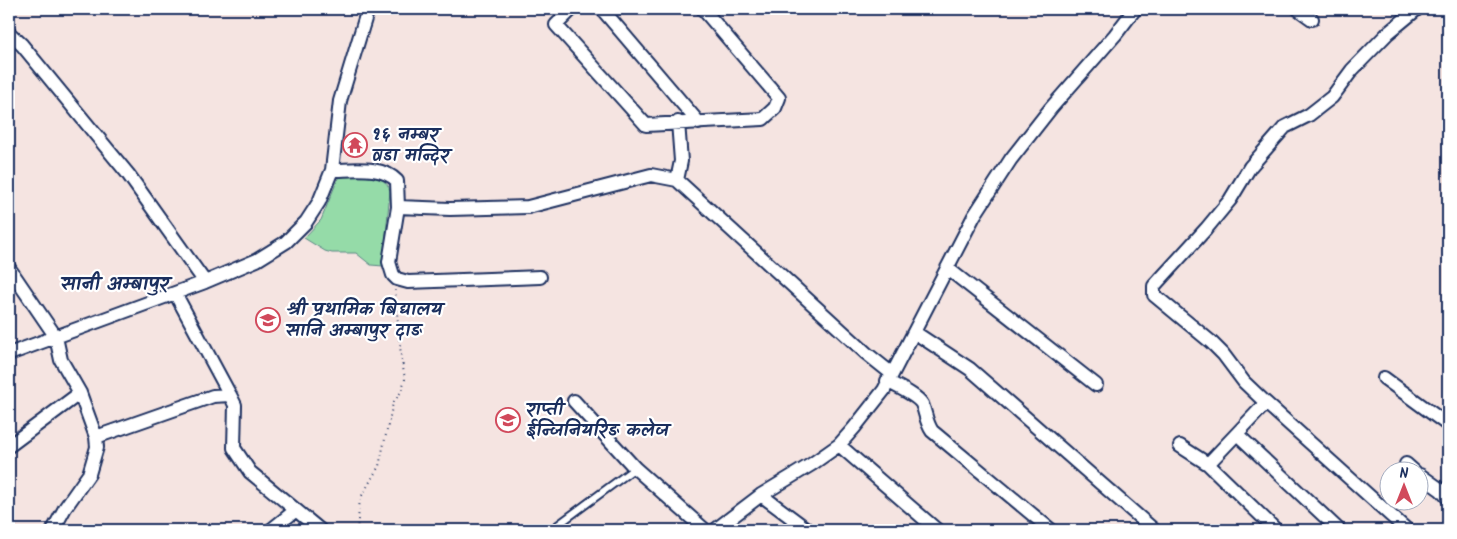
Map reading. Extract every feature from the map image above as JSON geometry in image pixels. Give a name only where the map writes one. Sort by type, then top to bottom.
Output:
[{"type":"street","points":[[9,354],[205,282],[257,260],[286,242],[306,222],[319,202],[332,170],[340,101],[368,9]]},
{"type":"street","points":[[572,9],[556,25],[646,125],[763,119],[775,108],[779,98],[703,9]]},
{"type":"street","points":[[602,9],[699,123]]},
{"type":"street","points":[[721,528],[761,495],[839,445],[884,390],[889,377],[901,359],[974,216],[1011,159],[1051,108],[1116,35],[1135,9]]},
{"type":"street","points":[[1298,9],[1312,19]]},
{"type":"street","points":[[1407,530],[1244,382],[1223,354],[1211,342],[1154,295],[1154,286],[1230,200],[1250,167],[1285,127],[1309,115],[1332,97],[1352,70],[1388,33],[1416,9]]},
{"type":"street","points":[[9,33],[22,45],[128,174],[205,282]]},
{"type":"street","points":[[677,180],[681,160],[678,122]]},
{"type":"street","points":[[332,170],[376,170],[392,175],[397,181],[398,207],[389,262],[393,275],[397,280],[408,282],[540,277]]},
{"type":"street","points":[[398,207],[528,207],[651,175],[677,180],[788,279],[889,377],[917,398],[921,403],[925,418],[932,431],[1051,530]]},
{"type":"street","points":[[9,268],[56,337],[61,360],[80,393],[96,437],[97,447],[89,474],[65,508],[53,530]]},
{"type":"street","points":[[947,268],[1096,385]]},
{"type":"street","points":[[175,293],[235,405],[234,448],[250,472],[320,530]]},
{"type":"street","points":[[914,332],[970,369],[1154,530]]},
{"type":"street","points":[[1384,378],[1448,425]]},
{"type":"street","points":[[9,446],[80,393]]},
{"type":"street","points":[[96,437],[213,396],[230,395]]},
{"type":"street","points":[[574,400],[635,468],[705,530]]},
{"type":"street","points":[[1208,464],[1266,403]]},
{"type":"street","points":[[1237,434],[1338,530]]},
{"type":"street","points":[[839,445],[937,530]]},
{"type":"street","points":[[1180,446],[1208,464],[1276,530]]},
{"type":"street","points":[[1430,482],[1448,498]]},
{"type":"street","points":[[761,495],[808,530]]},
{"type":"street","points":[[271,530],[296,510]]},
{"type":"lane","points":[[550,530],[635,468]]},
{"type":"path","points":[[357,530],[360,499],[379,466],[393,403],[402,392],[405,378],[393,275]]},
{"type":"green space","points":[[361,175],[376,177],[387,185],[390,191],[383,266],[371,265],[356,253],[332,253],[325,251],[304,238],[321,220],[339,176]]},
{"type":"place","name":"१६ नम्बर वडा मन्दिर","points":[[355,145]]},
{"type":"place","name":"श्री प्रथामिक बिद्यालय सानि अम्बापुर दाङ","points":[[268,320]]},
{"type":"place","name":"राप्ती ईन्जिनियरिङ कलेज","points":[[508,420]]},
{"type":"district","name":"सानी अम्बापुर","points":[[115,285]]}]
